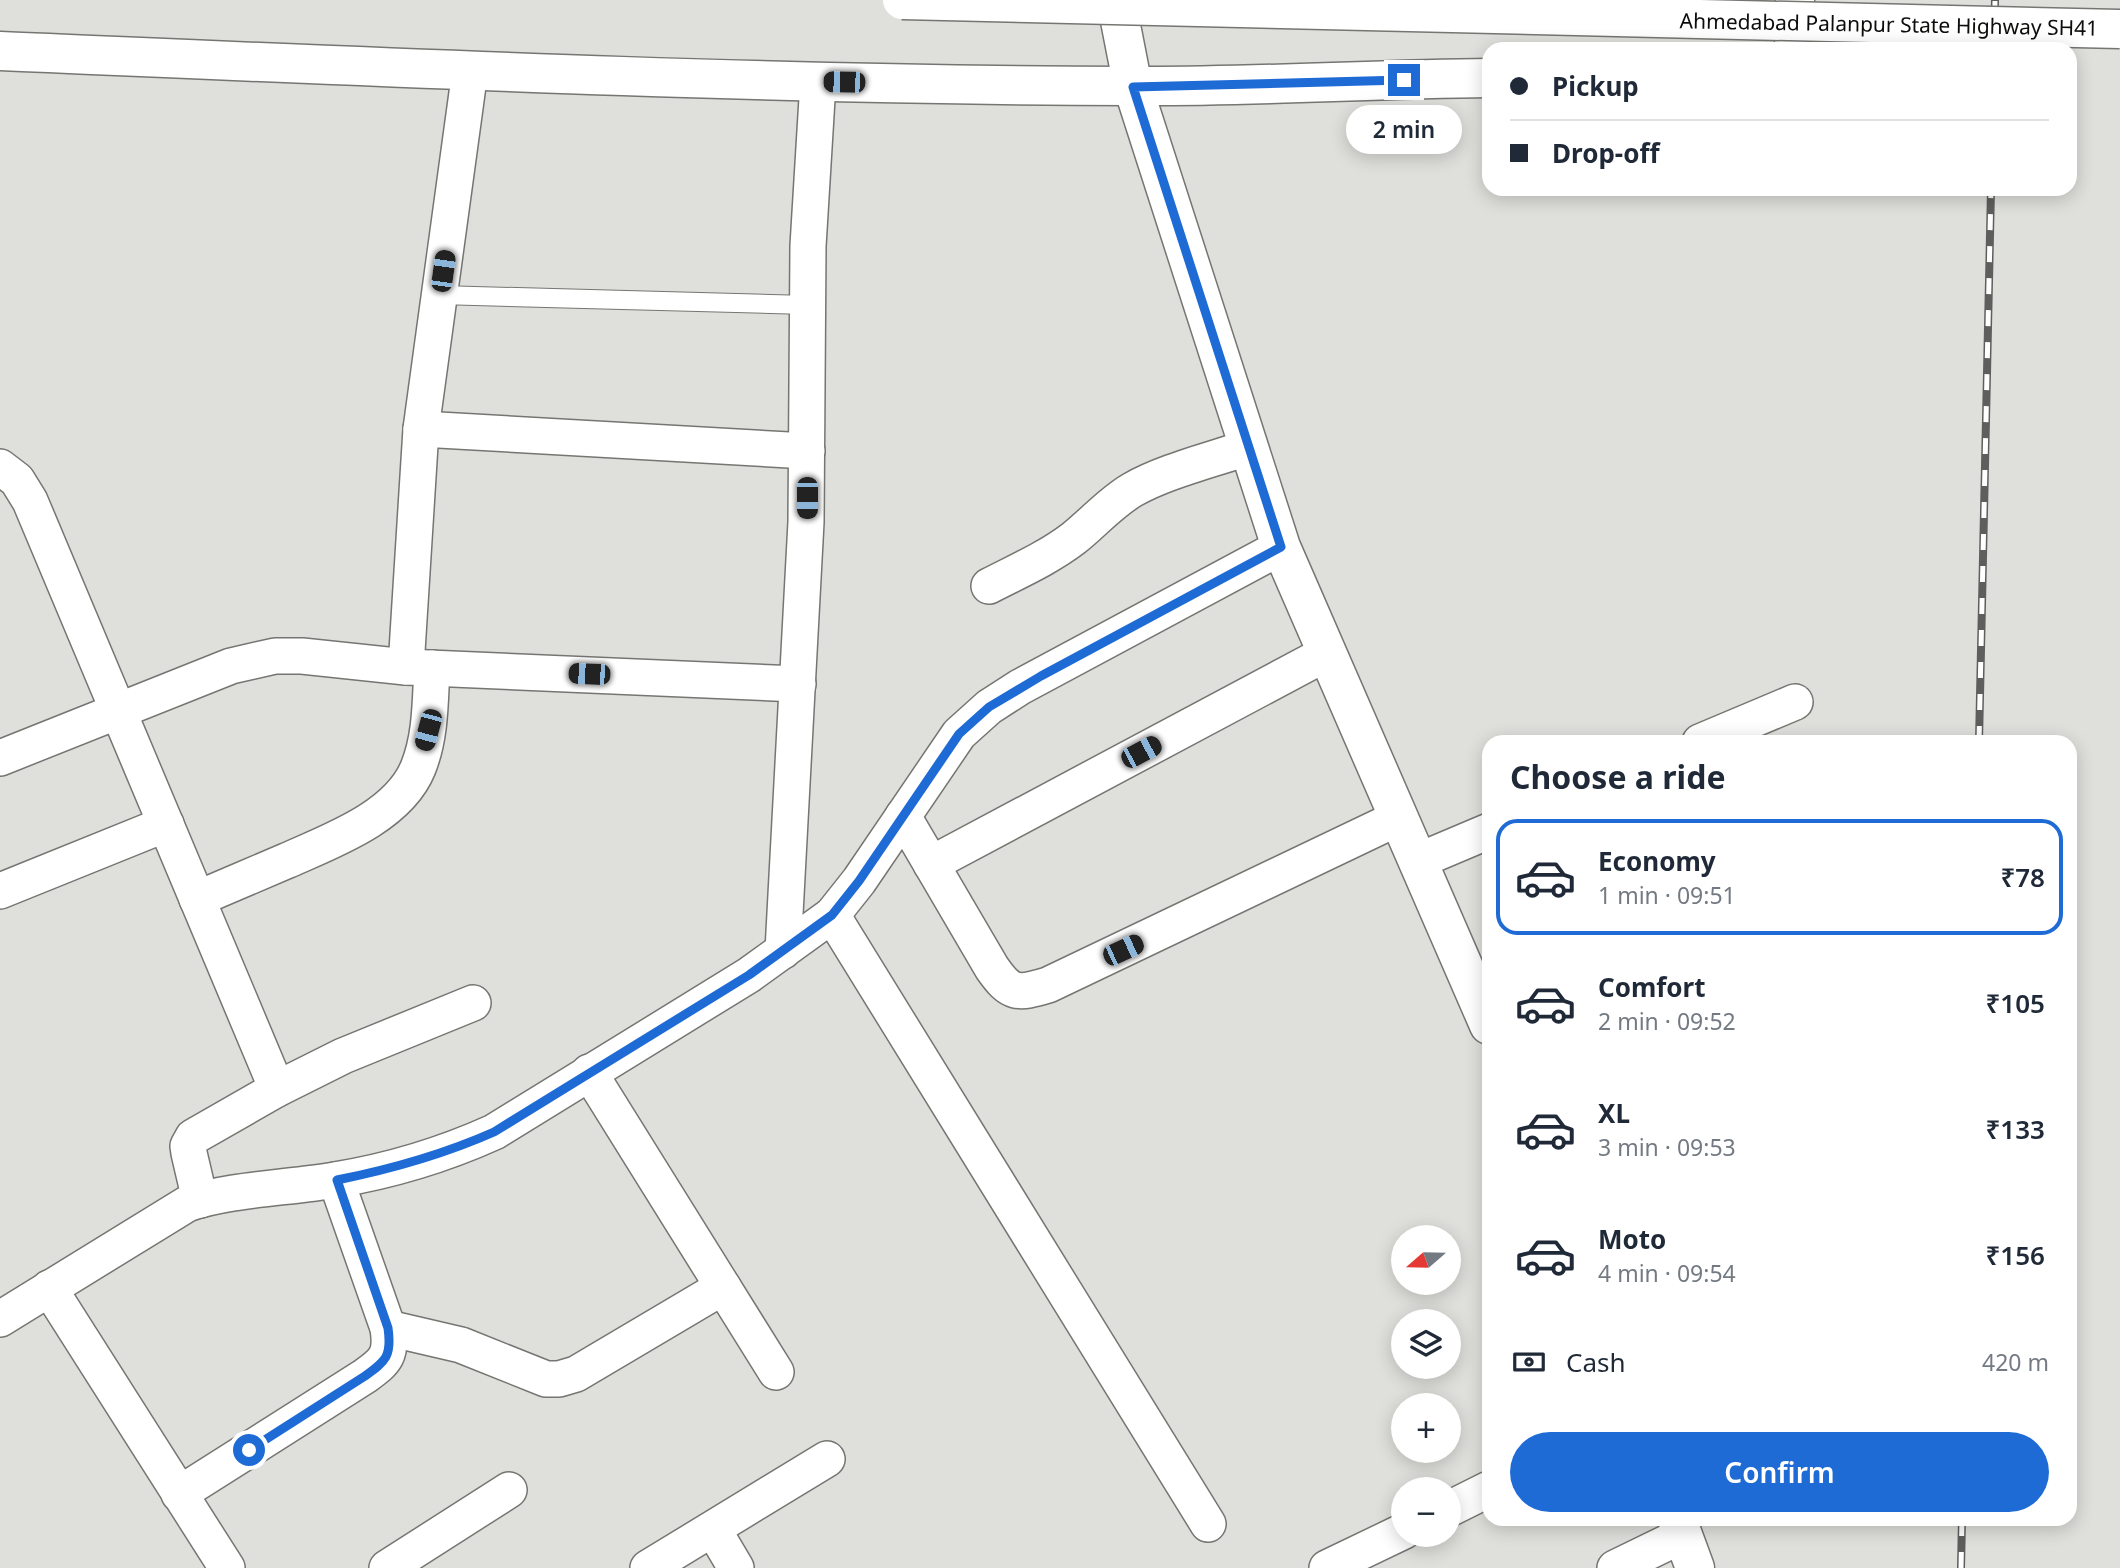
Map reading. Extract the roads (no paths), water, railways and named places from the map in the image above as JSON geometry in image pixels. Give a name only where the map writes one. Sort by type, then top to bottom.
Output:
[{"type":"street","name":"Ahmedabad Palanpur State Highway SH41","points":[[902,0],[2120,29]]},
{"type":"street","points":[[1115,0],[1133,87],[1281,547],[1482,1009]]},
{"type":"street","points":[[1794,42],[1795,0]]},
{"type":"street","points":[[0,51],[470,71],[818,82],[1133,87],[1482,78]]},
{"type":"street","points":[[197,899],[349,833],[381,812],[402,792],[418,769],[428,730],[419,667],[421,429],[470,71]]},
{"type":"street","points":[[783,951],[807,522],[808,246],[818,82]]},
{"type":"street","points":[[421,429],[807,451]]},
{"type":"street","points":[[989,586],[1052,554],[1133,489],[1154,479],[1249,447]]},
{"type":"street","points":[[0,467],[17,480],[30,501],[277,1089]]},
{"type":"street","points":[[0,1319],[187,1205],[200,1200],[337,1180],[399,1166],[455,1149],[494,1132],[749,975],[832,915],[859,881],[959,734],[989,707],[1041,676],[1281,547]]},
{"type":"street","points":[[931,864],[1327,653]]},
{"type":"street","points":[[0,758],[231,666],[275,656],[419,667],[798,684]]},
{"type":"street","points":[[1717,735],[1795,702]]},
{"type":"street","points":[[903,816],[992,968],[1004,985],[1015,991],[1028,991],[1048,985],[1398,818]]},
{"type":"street","points":[[0,891],[166,824]]},
{"type":"street","points":[[1418,861],[1482,834]]},
{"type":"street","points":[[832,915],[1208,1524]]},
{"type":"street","points":[[200,1200],[189,1153],[190,1141],[277,1089],[343,1056],[473,1003]]},
{"type":"street","points":[[589,1072],[776,1373]]},
{"type":"street","points":[[179,1494],[381,1365],[389,1354],[388,1328],[337,1180]]},
{"type":"street","points":[[388,1328],[461,1345],[531,1374],[547,1379],[559,1379],[576,1374],[723,1287]]},
{"type":"street","points":[[49,1288],[227,1568]]},
{"type":"street","points":[[648,1568],[827,1459]]},
{"type":"street","points":[[387,1568],[437,1555],[509,1490]]},
{"type":"street","points":[[1461,1503],[1482,1492]]},
{"type":"street","points":[[713,1529],[736,1568]]},
{"type":"street","points":[[1341,1565],[1391,1538]]},
{"type":"street","points":[[1615,1568],[1685,1541]]},
{"type":"lane","points":[[439,296],[807,305]]},
{"type":"railway","points":[[1994,42],[1995,0]]},
{"type":"railway","points":[[1979,735],[1991,196]]},
{"type":"railway","points":[[1961,1568],[1962,1526]]}]
